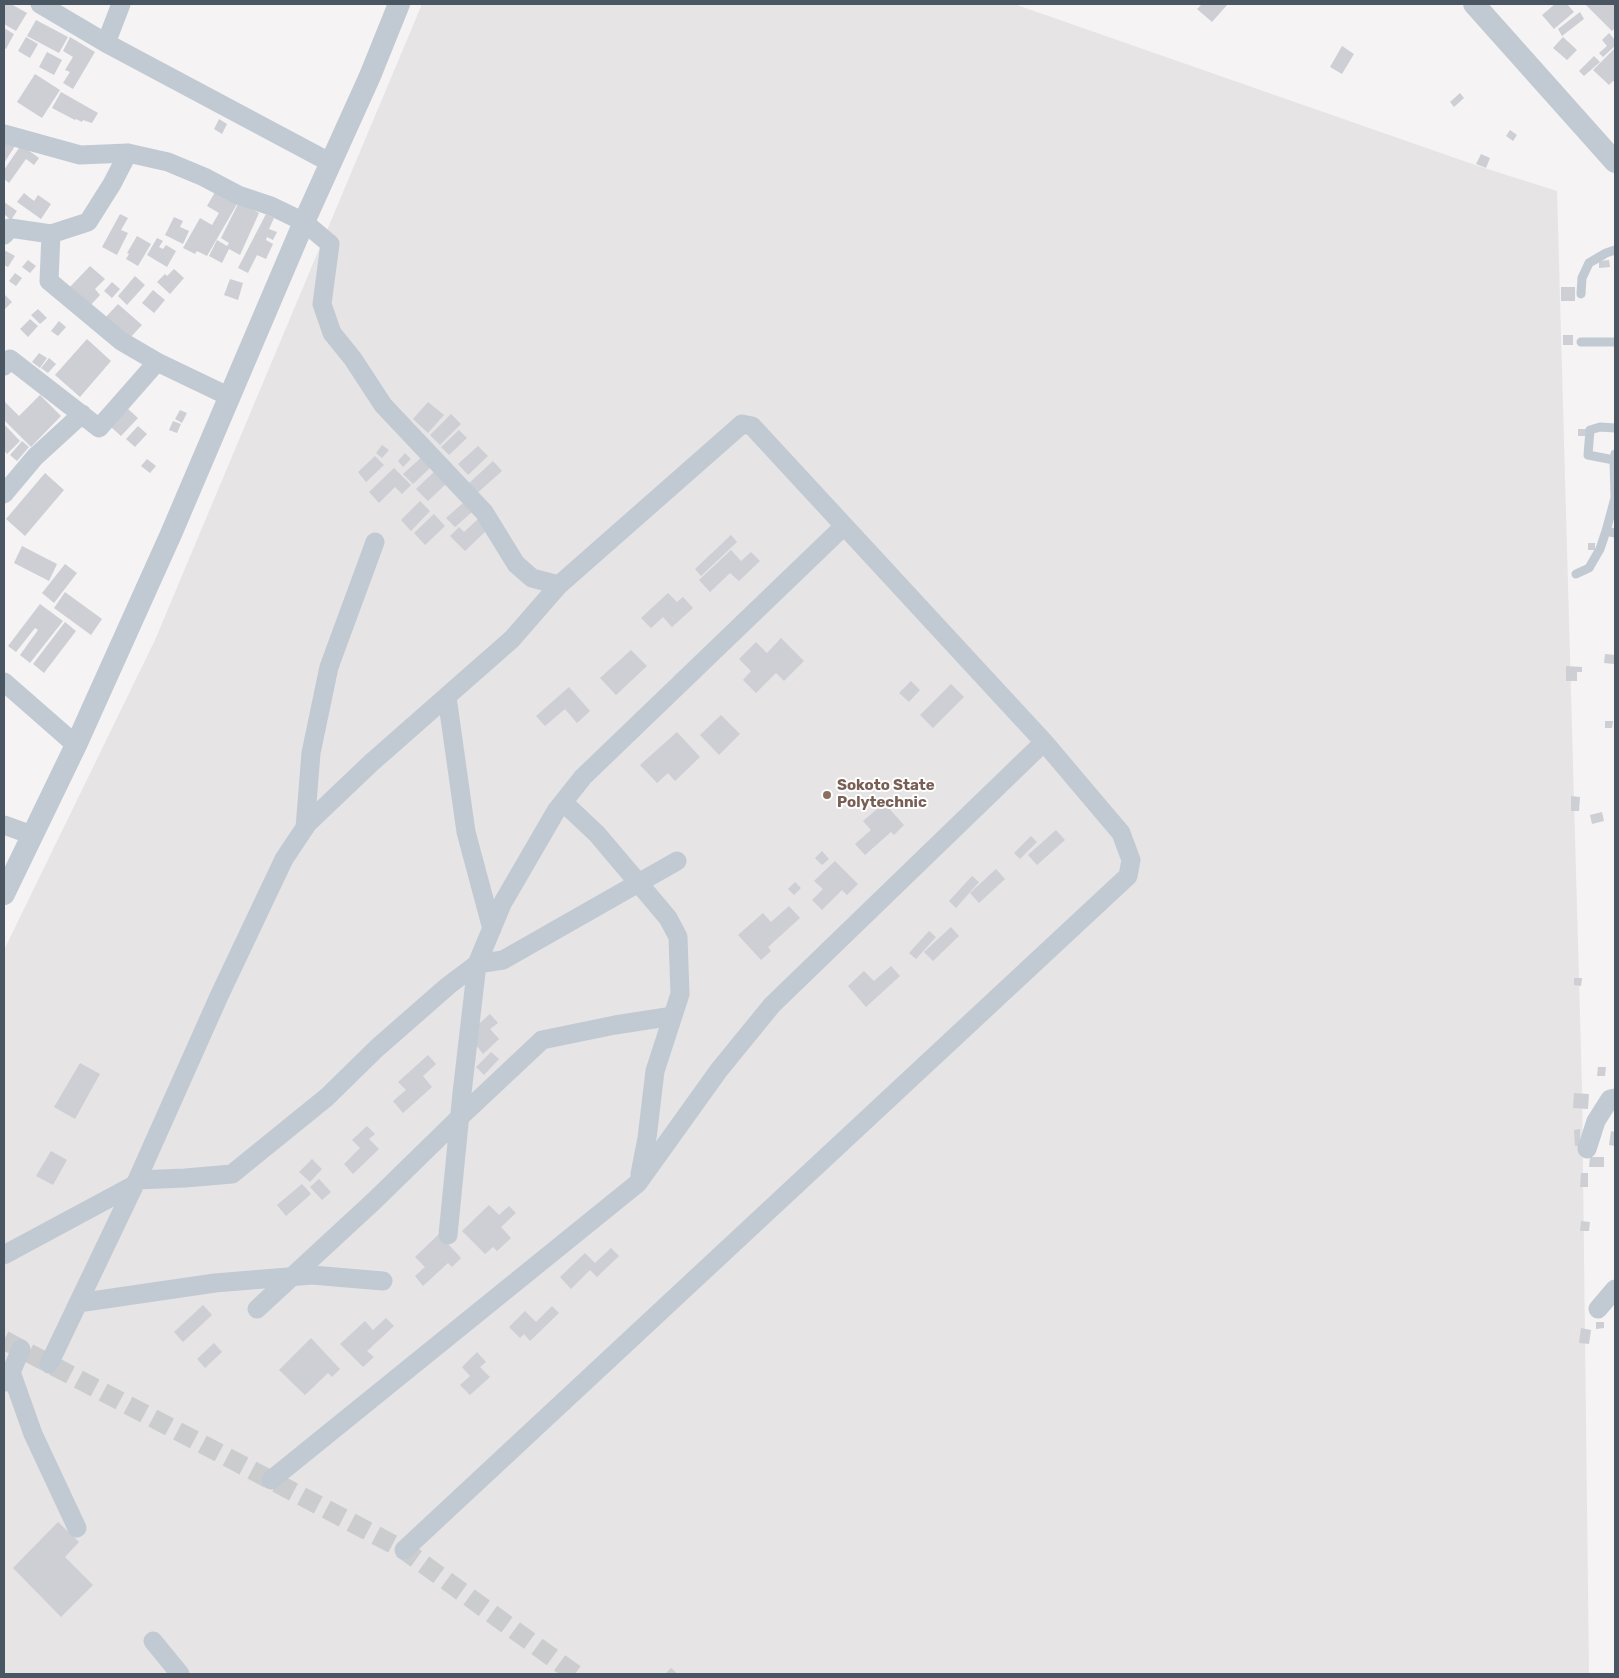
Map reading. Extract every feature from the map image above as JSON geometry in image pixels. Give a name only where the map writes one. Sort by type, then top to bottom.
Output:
[{"type":"street","points":[[40,4],[106,43],[331,163]]},
{"type":"street","points":[[106,43],[121,4]]},
{"type":"street","points":[[4,894],[76,746],[230,397],[304,222],[370,76],[399,4]]},
{"type":"street","points":[[1483,7],[1615,162]]},
{"type":"street","points":[[4,134],[80,155],[128,153],[168,162],[204,177],[238,195],[271,206],[304,222],[330,244],[322,304],[332,333],[353,359],[383,406],[484,512],[516,564],[532,578],[559,585]]},
{"type":"street","points":[[4,235],[10,228],[51,234],[88,222],[112,184],[128,153]]},
{"type":"street","points":[[51,234],[50,282],[121,341],[157,362],[230,397]]},
{"type":"street","points":[[4,366],[10,359],[99,428],[157,362]]},
{"type":"street","points":[[4,494],[35,457],[82,414]]},
{"type":"street","points":[[49,1364],[284,859],[305,828],[371,763],[512,639],[559,585],[742,424],[752,426],[1044,742],[1121,833],[1130,860],[1128,876],[404,1550]]},
{"type":"street","points":[[448,1235],[459,1118],[477,964],[502,904],[556,811],[582,777],[844,526]]},
{"type":"street","points":[[305,828],[311,753],[329,667],[375,542]]},
{"type":"street","points":[[4,682],[76,746]]},
{"type":"street","points":[[447,697],[466,832],[492,929]]},
{"type":"street","points":[[271,1480],[638,1183],[719,1070],[772,1005],[1044,742]]},
{"type":"street","points":[[564,803],[597,834],[668,918],[678,937],[680,994],[655,1071],[647,1138],[638,1183]]},
{"type":"street","points":[[4,825],[32,835]]},
{"type":"street","points":[[4,1255],[135,1182],[232,1174],[327,1097],[377,1048],[449,985],[477,964],[502,960],[677,861]]},
{"type":"street","points":[[257,1309],[374,1201],[542,1040],[615,1025],[673,1016]]},
{"type":"street","points":[[1587,1149],[1596,1121],[1610,1099],[1615,1098]]},
{"type":"street","points":[[78,1303],[215,1283],[292,1276],[312,1275],[382,1281]]},
{"type":"street","points":[[1598,1309],[1615,1289]]},
{"type":"street","points":[[4,1389],[21,1349]]},
{"type":"street","points":[[11,1372],[33,1434],[77,1528]]},
{"type":"street","points":[[153,1641],[180,1674]]},
{"type":"lane","points":[[1581,294],[1582,278],[1589,263],[1615,250]]},
{"type":"lane","points":[[1581,342],[1615,342]]},
{"type":"lane","points":[[1576,574],[1589,568],[1600,549],[1615,498],[1614,457],[1588,455],[1590,430],[1600,427],[1615,428]]},
{"type":"lane","points":[[1606,531],[1615,533]]},
{"type":"shaded area","name":"Sokoto State Polytechnic","points":[[422,4],[1014,4],[1478,166],[1557,191],[1582,1087],[1589,1674],[4,1674],[4,950],[155,640]]},
{"type":"building","points":[[4,4],[11,4],[27,13],[16,31],[4,24]]},
{"type":"building","points":[[1202,4],[1228,4],[1212,22],[1197,9]]},
{"type":"building","points":[[1555,4],[1567,4],[1574,12],[1554,29],[1542,15]]},
{"type":"building","points":[[1615,4],[1615,28],[1612,31],[1586,5]]},
{"type":"building","points":[[1580,12],[1584,19],[1562,36],[1558,29]]},
{"type":"building","points":[[36,20],[68,37],[59,53],[27,36]]},
{"type":"building","points":[[4,28],[14,34],[6,49],[4,48]]},
{"type":"building","points":[[1609,33],[1615,40],[1615,46],[1603,57],[1599,53],[1607,46],[1602,40]]},
{"type":"building","points":[[26,37],[38,44],[30,58],[18,51]]},
{"type":"building","points":[[70,37],[95,52],[73,89],[63,83],[70,72],[65,70],[73,57],[63,51]]},
{"type":"building","points":[[1563,37],[1577,50],[1567,60],[1553,48]]},
{"type":"building","points":[[1342,46],[1354,54],[1342,74],[1330,67]]},
{"type":"building","points":[[1615,48],[1615,82],[1613,81],[1609,85],[1593,70]]},
{"type":"building","points":[[47,52],[62,60],[54,75],[39,67]]},
{"type":"building","points":[[1594,56],[1600,62],[1584,76],[1579,71]]},
{"type":"building","points":[[35,74],[60,90],[42,118],[17,102]]},
{"type":"building","points":[[61,92],[98,113],[92,123],[75,120],[52,108]]},
{"type":"building","points":[[1460,93],[1464,98],[1454,107],[1450,102]]},
{"type":"building","points":[[219,119],[227,124],[222,134],[214,129]]},
{"type":"building","points":[[1510,130],[1517,135],[1513,141],[1506,136]]},
{"type":"building","points":[[7,141],[15,146],[4,163],[4,144]]},
{"type":"building","points":[[21,145],[39,158],[34,165],[26,159],[9,183],[4,179],[4,170]]},
{"type":"building","points":[[1481,154],[1490,158],[1486,168],[1476,164]]},
{"type":"building","points":[[218,187],[240,199],[207,256],[197,251],[195,254],[183,248],[200,218],[212,225],[219,213],[207,206]]},
{"type":"building","points":[[24,193],[34,201],[38,195],[51,204],[41,219],[17,202]]},
{"type":"building","points":[[4,202],[17,211],[11,220],[4,214]]},
{"type":"building","points":[[239,202],[259,213],[240,255],[229,249],[222,263],[209,256],[217,240],[227,246],[229,243],[221,238]]},
{"type":"building","points":[[120,214],[128,218],[121,230],[128,233],[117,255],[102,247]]},
{"type":"building","points":[[266,214],[274,218],[269,229],[277,232],[273,240],[267,237],[266,240],[273,244],[266,259],[257,255],[248,273],[238,268]]},
{"type":"building","points":[[174,217],[183,221],[180,227],[189,231],[183,244],[165,235]]},
{"type":"building","points":[[137,236],[151,244],[138,266],[126,259],[129,254],[127,253]]},
{"type":"building","points":[[157,238],[163,241],[159,247],[163,249],[166,245],[176,251],[167,267],[147,255]]},
{"type":"building","points":[[4,250],[15,256],[8,267],[4,265]]},
{"type":"building","points":[[28,260],[36,266],[30,273],[22,267]]},
{"type":"building","points":[[1609,260],[1610,267],[1599,268],[1599,261]]},
{"type":"building","points":[[90,266],[105,279],[95,289],[100,295],[88,308],[68,289]]},
{"type":"building","points":[[174,269],[184,278],[170,294],[157,282]]},
{"type":"building","points":[[15,273],[22,278],[16,286],[9,281]]},
{"type":"building","points":[[135,276],[145,285],[127,305],[118,296]]},
{"type":"building","points":[[230,279],[243,283],[238,300],[224,295]]},
{"type":"building","points":[[112,282],[120,289],[112,298],[104,291]]},
{"type":"building","points":[[1561,287],[1575,287],[1575,301],[1561,301]]},
{"type":"building","points":[[153,290],[165,300],[154,313],[142,303]]},
{"type":"building","points":[[4,294],[12,302],[4,310]]},
{"type":"building","points":[[118,304],[142,325],[128,340],[104,319]]},
{"type":"building","points":[[38,309],[47,318],[40,324],[31,315]]},
{"type":"building","points":[[30,319],[38,326],[28,337],[20,329]]},
{"type":"building","points":[[59,321],[66,327],[58,336],[51,331]]},
{"type":"building","points":[[1563,335],[1573,335],[1573,345],[1563,345]]},
{"type":"building","points":[[87,339],[111,361],[80,397],[55,375]]},
{"type":"building","points":[[39,353],[47,358],[40,368],[32,362]]},
{"type":"building","points":[[49,358],[56,364],[48,373],[41,368]]},
{"type":"building","points":[[40,395],[61,416],[31,447],[4,420],[4,403],[19,416]]},
{"type":"building","points":[[428,402],[444,415],[428,433],[413,419]]},
{"type":"building","points":[[128,409],[138,418],[121,436],[111,427]]},
{"type":"building","points":[[180,410],[187,413],[182,423],[175,419]]},
{"type":"building","points":[[451,414],[461,424],[440,445],[430,435]]},
{"type":"building","points":[[173,421],[181,424],[177,433],[169,430]]},
{"type":"building","points":[[4,424],[20,441],[7,454],[4,450]]},
{"type":"building","points":[[138,426],[147,434],[135,447],[126,439]]},
{"type":"building","points":[[1578,429],[1588,429],[1588,436],[1578,436]]},
{"type":"building","points":[[459,430],[467,438],[449,455],[441,447]]},
{"type":"building","points":[[22,441],[29,447],[17,461],[10,455]]},
{"type":"building","points":[[382,445],[389,450],[382,458],[376,453]]},
{"type":"building","points":[[478,446],[488,456],[468,475],[458,464]]},
{"type":"building","points":[[405,453],[411,459],[403,467],[398,461]]},
{"type":"building","points":[[375,456],[384,465],[366,482],[358,472]]},
{"type":"building","points":[[423,456],[432,466],[413,484],[403,474]]},
{"type":"building","points":[[147,459],[156,466],[150,473],[141,466]]},
{"type":"building","points":[[493,461],[502,471],[475,495],[467,485]]},
{"type":"building","points":[[394,468],[411,485],[402,494],[395,487],[379,503],[369,492]]},
{"type":"building","points":[[435,471],[447,483],[428,501],[416,489]]},
{"type":"building","points":[[45,473],[64,490],[25,536],[6,519]]},
{"type":"building","points":[[420,501],[430,511],[411,531],[401,520]]},
{"type":"building","points":[[463,503],[472,512],[455,527],[446,518]]},
{"type":"building","points":[[434,514],[445,526],[425,545],[414,533]]},
{"type":"building","points":[[478,519],[488,529],[465,551],[450,536],[459,527],[464,532]]},
{"type":"building","points":[[731,535],[737,542],[701,576],[695,569]]},
{"type":"building","points":[[1588,543],[1595,543],[1595,550],[1588,550]]},
{"type":"building","points":[[22,546],[57,564],[49,581],[14,563]]},
{"type":"building","points":[[731,550],[741,561],[751,552],[760,561],[739,581],[730,573],[710,592],[699,580]]},
{"type":"building","points":[[65,564],[77,573],[54,603],[42,593]]},
{"type":"building","points":[[65,592],[102,619],[91,635],[54,608]]},
{"type":"building","points":[[668,593],[677,602],[683,597],[693,608],[672,627],[663,617],[651,628],[641,618]]},
{"type":"building","points":[[40,604],[63,621],[30,663],[20,655],[38,630],[35,628],[16,652],[8,646]]},
{"type":"building","points":[[65,622],[76,631],[44,673],[33,664]]},
{"type":"building","points":[[781,638],[804,661],[784,681],[776,673],[756,693],[743,680],[751,671],[739,659],[756,642],[767,653]]},
{"type":"building","points":[[631,650],[647,666],[616,695],[600,678]]},
{"type":"building","points":[[1605,654],[1615,655],[1614,664],[1604,663]]},
{"type":"building","points":[[1566,666],[1582,667],[1582,672],[1577,672],[1577,681],[1566,681]]},
{"type":"building","points":[[911,681],[920,690],[909,702],[899,693]]},
{"type":"building","points":[[951,684],[964,697],[933,728],[920,715]]},
{"type":"building","points":[[569,687],[590,711],[577,723],[565,709],[545,726],[536,716]]},
{"type":"building","points":[[721,715],[740,734],[719,755],[700,735]]},
{"type":"building","points":[[1605,721],[1613,721],[1612,728],[1605,728]]},
{"type":"building","points":[[677,732],[700,757],[675,781],[668,773],[657,783],[640,765]]},
{"type":"building","points":[[1571,796],[1580,797],[1579,811],[1571,811]]},
{"type":"building","points":[[884,803],[904,825],[894,835],[891,832],[865,855],[855,844],[871,830],[863,821]]},
{"type":"building","points":[[1602,812],[1604,821],[1592,824],[1590,815]]},
{"type":"building","points":[[1056,830],[1065,840],[1037,865],[1028,855]]},
{"type":"building","points":[[1031,836],[1037,842],[1020,859],[1014,853]]},
{"type":"building","points":[[822,851],[829,859],[822,865],[815,858]]},
{"type":"building","points":[[835,861],[858,884],[847,895],[842,890],[822,910],[812,900],[823,889],[814,881]]},
{"type":"building","points":[[996,869],[1005,879],[979,903],[970,893]]},
{"type":"building","points":[[972,876],[979,882],[956,908],[949,901]]},
{"type":"building","points":[[795,882],[801,888],[794,895],[788,889]]},
{"type":"building","points":[[789,906],[800,918],[768,947],[771,951],[761,960],[738,935],[763,913],[771,922]]},
{"type":"building","points":[[951,927],[959,936],[933,961],[924,952]]},
{"type":"building","points":[[929,931],[936,937],[916,959],[909,953]]},
{"type":"building","points":[[891,966],[900,976],[866,1007],[848,986],[864,971],[874,981]]},
{"type":"building","points":[[1574,978],[1582,978],[1581,986],[1574,985]]},
{"type":"building","points":[[490,1014],[498,1023],[490,1029],[499,1039],[483,1054],[473,1041],[478,1037],[472,1030]]},
{"type":"building","points":[[491,1052],[499,1059],[484,1075],[476,1067]]},
{"type":"building","points":[[428,1055],[436,1064],[423,1076],[432,1087],[403,1113],[393,1101],[406,1090],[398,1082]]},
{"type":"building","points":[[80,1063],[100,1074],[75,1119],[54,1107]]},
{"type":"building","points":[[1598,1067],[1606,1067],[1605,1076],[1597,1076]]},
{"type":"building","points":[[1574,1093],[1589,1094],[1588,1109],[1573,1108]]},
{"type":"building","points":[[367,1126],[375,1134],[369,1139],[379,1149],[353,1174],[344,1164],[360,1148],[352,1140]]},
{"type":"building","points":[[1580,1129],[1580,1146],[1575,1146],[1574,1130]]},
{"type":"building","points":[[1611,1131],[1615,1132],[1615,1146],[1609,1145]]},
{"type":"building","points":[[51,1151],[67,1160],[53,1185],[36,1176]]},
{"type":"building","points":[[1590,1157],[1604,1157],[1604,1167],[1589,1167]]},
{"type":"building","points":[[312,1159],[322,1169],[310,1182],[299,1172]]},
{"type":"building","points":[[1581,1173],[1588,1173],[1588,1187],[1580,1187]]},
{"type":"building","points":[[319,1179],[331,1192],[322,1200],[310,1187]]},
{"type":"building","points":[[302,1184],[311,1194],[286,1216],[277,1205]]},
{"type":"building","points":[[489,1205],[499,1215],[509,1206],[516,1213],[501,1227],[511,1238],[497,1251],[493,1247],[485,1254],[462,1231]]},
{"type":"building","points":[[1581,1221],[1590,1222],[1589,1231],[1580,1231]]},
{"type":"building","points":[[439,1234],[461,1258],[452,1267],[448,1263],[423,1286],[415,1276],[425,1267],[415,1257]]},
{"type":"building","points":[[611,1248],[619,1256],[597,1277],[590,1270],[571,1289],[560,1277],[585,1253],[595,1263]]},
{"type":"building","points":[[203,1305],[212,1315],[183,1342],[174,1332]]},
{"type":"building","points":[[552,1306],[559,1313],[530,1341],[524,1334],[520,1338],[509,1327],[525,1311],[536,1322]]},
{"type":"building","points":[[386,1318],[394,1326],[367,1351],[374,1357],[363,1367],[340,1344],[365,1321],[373,1330]]},
{"type":"building","points":[[1596,1322],[1604,1322],[1604,1328],[1596,1329]]},
{"type":"building","points":[[1581,1328],[1591,1330],[1589,1344],[1579,1343]]},
{"type":"building","points":[[311,1338],[340,1369],[332,1377],[328,1373],[305,1395],[279,1370]]},
{"type":"building","points":[[214,1343],[222,1352],[205,1368],[197,1359]]},
{"type":"building","points":[[477,1352],[486,1362],[480,1367],[490,1377],[470,1395],[460,1385],[470,1376],[462,1367]]},
{"type":"building","points":[[58,1522],[79,1542],[65,1557],[93,1585],[61,1617],[13,1568]]},
{"type":"building","points":[[671,1668],[678,1674],[665,1674]]},
{"type":"tunnel","points":[[4,1340],[404,1550],[575,1674]]},
{"type":"place","name":"Sokoto State Polytechnic","points":[[827,795]]}]
